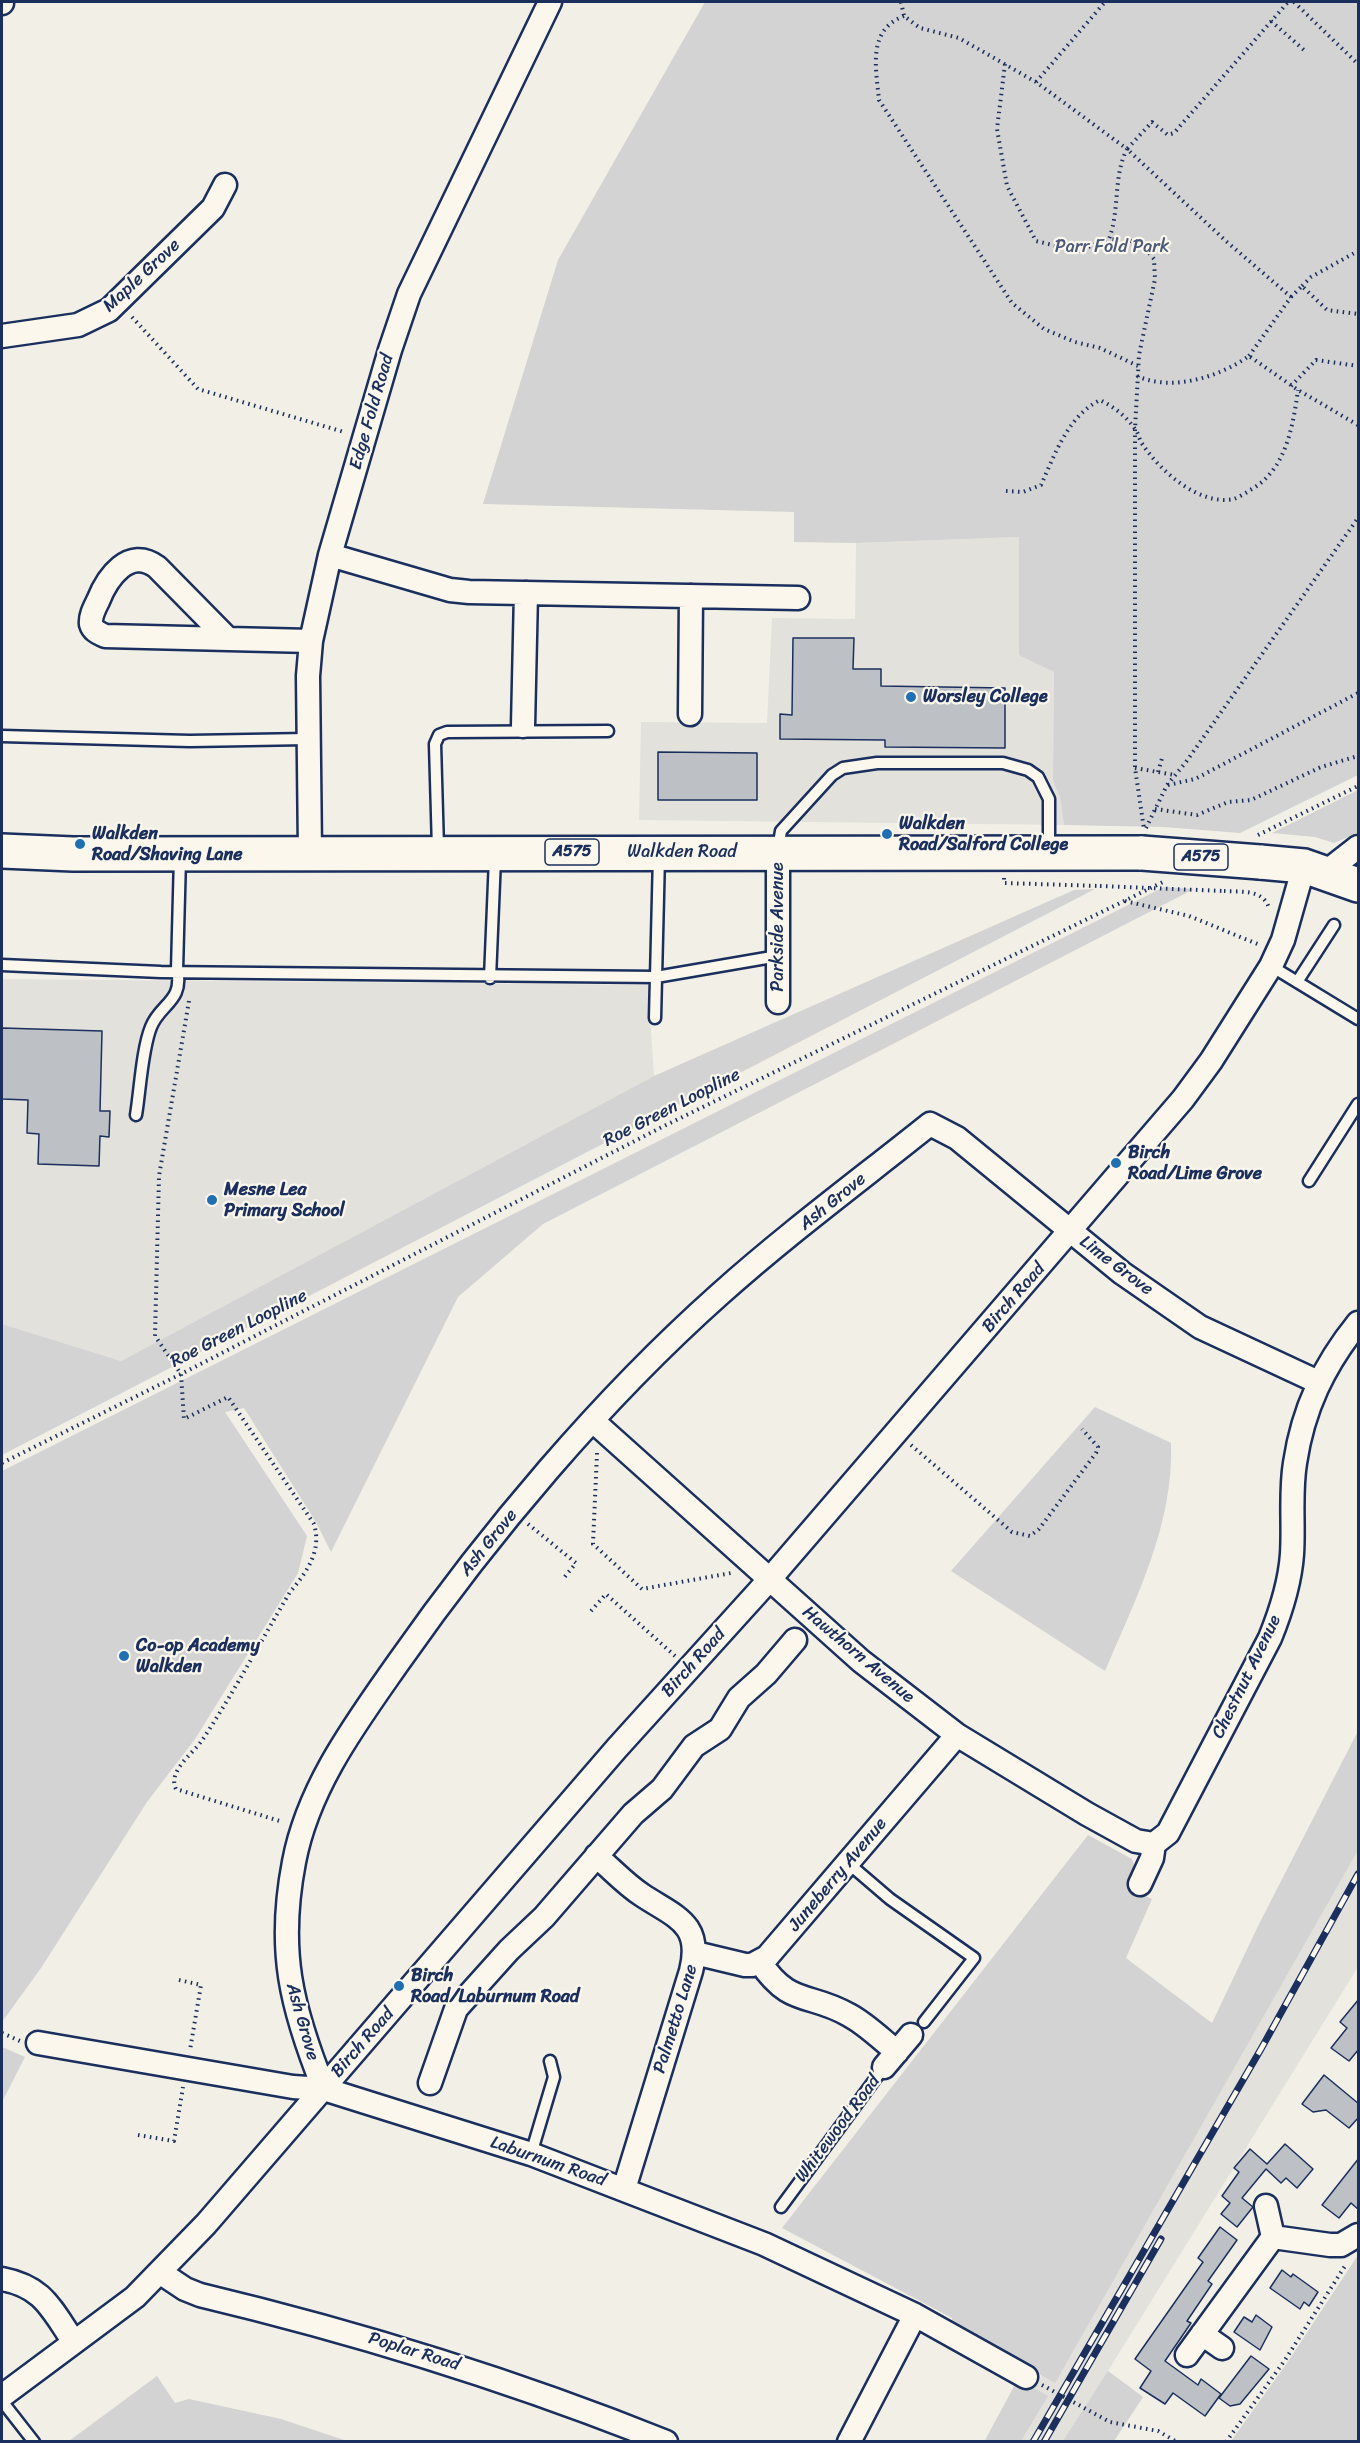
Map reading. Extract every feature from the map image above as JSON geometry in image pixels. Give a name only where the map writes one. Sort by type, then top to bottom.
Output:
[{"type":"main road","name":"Walkden Road","points":[[2,851],[180,854],[1049,852],[1143,842],[1258,849],[1359,885]]},
{"type":"street","name":"Edge Fold Road","points":[[310,852],[307,739],[311,641],[330,555],[410,294],[550,2]]},
{"type":"street","name":"Maple Grove","points":[[2,336],[78,325],[119,303],[213,208],[225,185]]},
{"type":"street","points":[[330,555],[450,590],[798,598]]},
{"type":"street","points":[[226,637],[157,567],[144,560],[124,564],[112,572],[105,582],[92,614],[92,624],[96,631],[105,636],[226,637],[311,641]]},
{"type":"street","points":[[523,726],[526,593]]},
{"type":"street","points":[[690,714],[691,596]]},
{"type":"street","points":[[1315,869],[1359,848]]},
{"type":"street","name":"Parkside Avenue","points":[[778,852],[778,1002]]},
{"type":"street","name":"Birch Road","points":[[2,2396],[135,2297],[161,2273],[324,2089],[617,1748],[689,1669],[763,1575],[897,1432],[1072,1232],[1183,1099],[1211,1061],[1274,959],[1315,869]]},
{"type":"street","name":"Lime Grove","points":[[930,1124],[957,1138],[1122,1274],[1200,1327],[1318,1382]]},
{"type":"street","name":"Ash Grove","points":[[324,2089],[301,2030],[288,1971],[287,1917],[294,1862],[303,1828],[331,1765],[358,1720],[456,1583],[514,1512],[596,1423],[720,1294],[930,1124]]},
{"type":"street","name":"Chestnut Avenue","points":[[1140,1884],[1152,1858],[1154,1844],[1168,1833],[1270,1638],[1280,1612],[1292,1554],[1295,1464],[1303,1423],[1318,1382],[1328,1363],[1359,1323]]},
{"type":"street","name":"Hawthorn Avenue","points":[[596,1423],[861,1661],[957,1735],[1136,1841],[1154,1844]]},
{"type":"street","points":[[430,2083],[430,2051],[456,2009],[509,1950],[544,1917],[633,1814],[662,1789],[694,1746],[720,1729],[767,1658],[795,1640]]},
{"type":"street","name":"Juneberry Avenue","points":[[760,1962],[772,1952],[957,1735]]},
{"type":"street","name":"Palmetto Lane","points":[[596,1856],[641,1894],[669,1910],[681,1921],[691,1933],[695,1953],[624,2189]]},
{"type":"street","points":[[695,1953],[745,1965],[760,1962],[782,1989],[794,1996],[847,2013],[904,2044]]},
{"type":"street","name":"Laburnum Road","points":[[39,2043],[293,2087],[324,2089],[531,2154],[764,2244],[915,2315],[1026,2376]]},
{"type":"street","points":[[1187,2355],[1273,2236],[1266,2206]]},
{"type":"street","points":[[1273,2236],[1330,2245],[1341,2245],[1354,2238]]},
{"type":"street","name":"Poplar Road","points":[[161,2273],[185,2289],[200,2295],[313,2322],[456,2365],[553,2398],[666,2442]]},
{"type":"street","points":[[2,2279],[33,2288],[74,2342]]},
{"type":"street","points":[[849,2442],[915,2315]]},
{"type":"street","points":[[1202,2334],[1222,2348]]},
{"type":"lane","points":[[438,853],[435,744],[439,735],[447,732],[608,731]]},
{"type":"lane","points":[[2,736],[190,741],[307,739]]},
{"type":"lane","points":[[778,852],[781,831],[832,775],[843,768],[877,763],[1003,763],[1028,770],[1038,777],[1049,799],[1049,852]]},
{"type":"lane","points":[[654,1018],[659,852]]},
{"type":"lane","points":[[490,978],[495,853]]},
{"type":"lane","points":[[136,1115],[150,1028],[177,991],[180,854]]},
{"type":"lane","points":[[1297,982],[1334,925]]},
{"type":"lane","points":[[2,965],[161,972],[177,970],[490,978],[656,977],[778,956]]},
{"type":"lane","points":[[1274,959],[1297,982],[1359,1019]]},
{"type":"lane","points":[[1309,1181],[1359,1104]]},
{"type":"lane","name":"Whitewood Road","points":[[781,2207],[904,2044],[974,1958],[890,1899],[848,1863]]},
{"type":"lane","points":[[531,2154],[554,2077],[550,2061]]},
{"type":"lane","points":[[2,2401],[34,2442]]},
{"type":"path","points":[[901,2],[904,16],[920,28],[959,38],[1036,82],[1127,149],[1227,242],[1292,297]]},
{"type":"path","points":[[1036,82],[1105,2]]},
{"type":"path","points":[[1109,239],[1116,220],[1120,163],[1127,149],[1152,122],[1168,135],[1174,133],[1288,2]]},
{"type":"path","points":[[1294,2],[1359,64]]},
{"type":"path","points":[[904,16],[890,21],[879,38],[875,64],[879,100],[1012,303],[1044,328],[1075,342],[1100,348],[1138,366]]},
{"type":"path","points":[[1271,21],[1304,50]]},
{"type":"path","points":[[1005,64],[997,129],[999,141],[1007,186],[1036,241],[1078,251],[1109,239],[1140,242],[1154,259],[1155,279],[1147,308],[1138,366],[1135,429],[1135,768],[1143,842]]},
{"type":"path","points":[[1137,376],[1152,383],[1191,381],[1232,367],[1249,356],[1292,297],[1311,277],[1359,251]]},
{"type":"path","points":[[1302,286],[1327,310],[1359,314]]},
{"type":"path","points":[[119,303],[198,389],[364,438]]},
{"type":"path","points":[[1249,356],[1291,386],[1359,425]]},
{"type":"path","points":[[1291,386],[1316,360],[1359,366]]},
{"type":"path","points":[[1006,491],[1023,492],[1041,485],[1076,418],[1086,407],[1100,400],[1116,408],[1135,429],[1142,445],[1168,472],[1204,497],[1234,499],[1261,484],[1283,455],[1293,426],[1298,390]]},
{"type":"path","points":[[1143,842],[1167,785],[1176,776],[1359,518]]},
{"type":"path","points":[[1167,785],[1195,779],[1359,693]]},
{"type":"path","points":[[1158,772],[1163,755]]},
{"type":"path","points":[[1155,809],[1197,815],[1228,802],[1251,800],[1321,767],[1359,756]]},
{"type":"path","points":[[1135,768],[1176,776]]},
{"type":"path","points":[[1258,849],[1359,786]]},
{"type":"path","name":"Roe Green Loopline","points":[[2,1463],[181,1374],[660,1128],[1165,881]]},
{"type":"path","points":[[1004,883],[1224,891],[1259,895],[1266,900],[1269,917]]},
{"type":"path","points":[[1124,900],[1189,916],[1274,959]]},
{"type":"path","points":[[177,970],[191,976],[189,1003],[159,1176],[155,1336],[181,1374],[184,1419],[228,1397],[314,1524],[318,1536],[316,1549],[307,1570],[290,1592],[202,1741],[178,1771],[174,1785],[176,1789],[303,1828]]},
{"type":"path","points":[[596,1423],[593,1544],[642,1589],[763,1575]]},
{"type":"path","points":[[897,1432],[1012,1532],[1030,1536],[1039,1529],[1096,1453],[1098,1447],[1082,1429]]},
{"type":"path","points":[[514,1512],[576,1563],[563,1579]]},
{"type":"path","points":[[591,1611],[606,1594],[689,1669]]},
{"type":"path","points":[[138,2134],[174,2141],[201,1985],[179,1980]]},
{"type":"path","points":[[1226,2442],[1285,2360],[1352,2254],[1354,2238]]},
{"type":"path","points":[[1026,2376],[1110,2422],[1158,2432],[1177,2442]]},
{"type":"shaded area","name":"Worsley College","points":[[1020,537],[1019,654],[1054,672],[1053,779],[1060,798],[1064,825],[639,820],[641,722],[767,723],[772,618],[855,619],[856,543]]},
{"type":"shaded area","name":"Mesne Lea Primary School","points":[[2,979],[648,985],[654,1076],[121,1361],[2,1324]]},
{"type":"shaded area","points":[[1358,1816],[1358,1967],[1108,2371],[1143,2397],[1114,2441],[1004,2442]]},
{"type":"green space","name":"Parr Fold Park","points":[[705,2],[1358,2],[1358,775],[1240,833],[1164,827],[1064,825],[1060,798],[1053,780],[1054,672],[1019,655],[1019,537],[856,543],[794,542],[794,512],[483,504],[558,260]]},
{"type":"green space","points":[[1358,790],[1358,833],[1334,843],[1315,837],[1272,833]]},
{"type":"green space","name":"Co-op Academy Walkden","points":[[1164,887],[1194,889],[543,1224],[458,1297],[331,1552],[316,1522],[244,1408],[225,1412],[307,1536],[298,1573],[195,1739],[147,1802],[41,1968],[2,2022],[2,1471]]},
{"type":"green space","points":[[1095,889],[2,1455],[2,1324],[121,1361],[654,1076],[1074,890]]},
{"type":"green space","points":[[1095,1407],[1171,1443],[1170,1473],[1160,1531],[1140,1588],[1105,1671],[951,1571]]},
{"type":"green space","points":[[1358,1731],[1358,1850],[1055,2383],[952,2324],[952,2318],[782,2228],[1088,1835],[1132,1859],[1135,1868],[1130,1889],[1152,1899],[1126,1958],[1212,2023],[1259,1924]]},
{"type":"green space","points":[[2,2047],[25,2057],[2,2102]]},
{"type":"green space","points":[[1358,2255],[1358,2441],[1231,2441],[1287,2363]]},
{"type":"green space","points":[[1108,2371],[1143,2397],[1114,2441],[1063,2441]]},
{"type":"green space","points":[[157,2376],[175,2403],[189,2399],[281,2419],[347,2441],[69,2441]]},
{"type":"green space","points":[[1018,2379],[1048,2396],[1021,2441],[984,2442]]},
{"type":"building","points":[[793,638],[854,638],[853,669],[881,669],[881,686],[1005,688],[1005,748],[885,747],[885,740],[780,739],[780,714],[792,715]]},
{"type":"building","points":[[658,752],[757,753],[757,800],[658,800]]},
{"type":"building","points":[[2,1028],[102,1031],[100,1111],[110,1111],[109,1137],[100,1136],[99,1166],[38,1164],[39,1134],[27,1133],[28,1100],[2,1099]]},
{"type":"building","points":[[1359,1999],[1359,2049],[1349,2061],[1331,2048],[1347,2028],[1340,2022]]},
{"type":"building","points":[[1324,2075],[1359,2104],[1359,2117],[1349,2128],[1326,2110],[1313,2112],[1302,2104]]},
{"type":"building","points":[[1285,2144],[1313,2169],[1297,2188],[1286,2178],[1281,2183],[1266,2169],[1242,2198],[1253,2207],[1237,2227],[1221,2214],[1230,2203],[1222,2196],[1239,2172],[1234,2168],[1250,2149],[1267,2164]]},
{"type":"building","points":[[1359,2158],[1359,2210],[1351,2203],[1339,2218],[1322,2205]]},
{"type":"building","points":[[1220,2227],[1237,2240],[1208,2281],[1212,2284],[1187,2321],[1191,2323],[1165,2361],[1198,2385],[1201,2379],[1221,2394],[1205,2416],[1173,2393],[1165,2404],[1140,2388],[1151,2371],[1135,2359],[1203,2262],[1198,2258]]},
{"type":"building","points":[[1282,2270],[1291,2277],[1293,2274],[1318,2292],[1309,2306],[1304,2302],[1300,2309],[1270,2288]]},
{"type":"building","points":[[1256,2315],[1272,2327],[1260,2350],[1234,2332],[1244,2317],[1252,2322]]},
{"type":"building","points":[[1251,2356],[1269,2369],[1240,2404],[1230,2406],[1219,2398]]},
{"type":"railway","points":[[1033,2442],[1261,2049],[1358,1874]]},
{"type":"railway","points":[[1044,2442],[1161,2239]]},
{"type":"place","name":"Worsley College","points":[[911,697]]},
{"type":"place","name":"Walkden Road/Salford College","points":[[887,834]]},
{"type":"place","name":"Walkden Road/Shaving Lane","points":[[80,844]]},
{"type":"place","name":"Birch Road/Lime Grove","points":[[1116,1163]]},
{"type":"place","name":"Mesne Lea Primary School","points":[[212,1200]]},
{"type":"place","name":"Co-op Academy Walkden","points":[[124,1656]]},
{"type":"place","name":"Birch Road/Laburnum Road","points":[[399,1986]]}]
